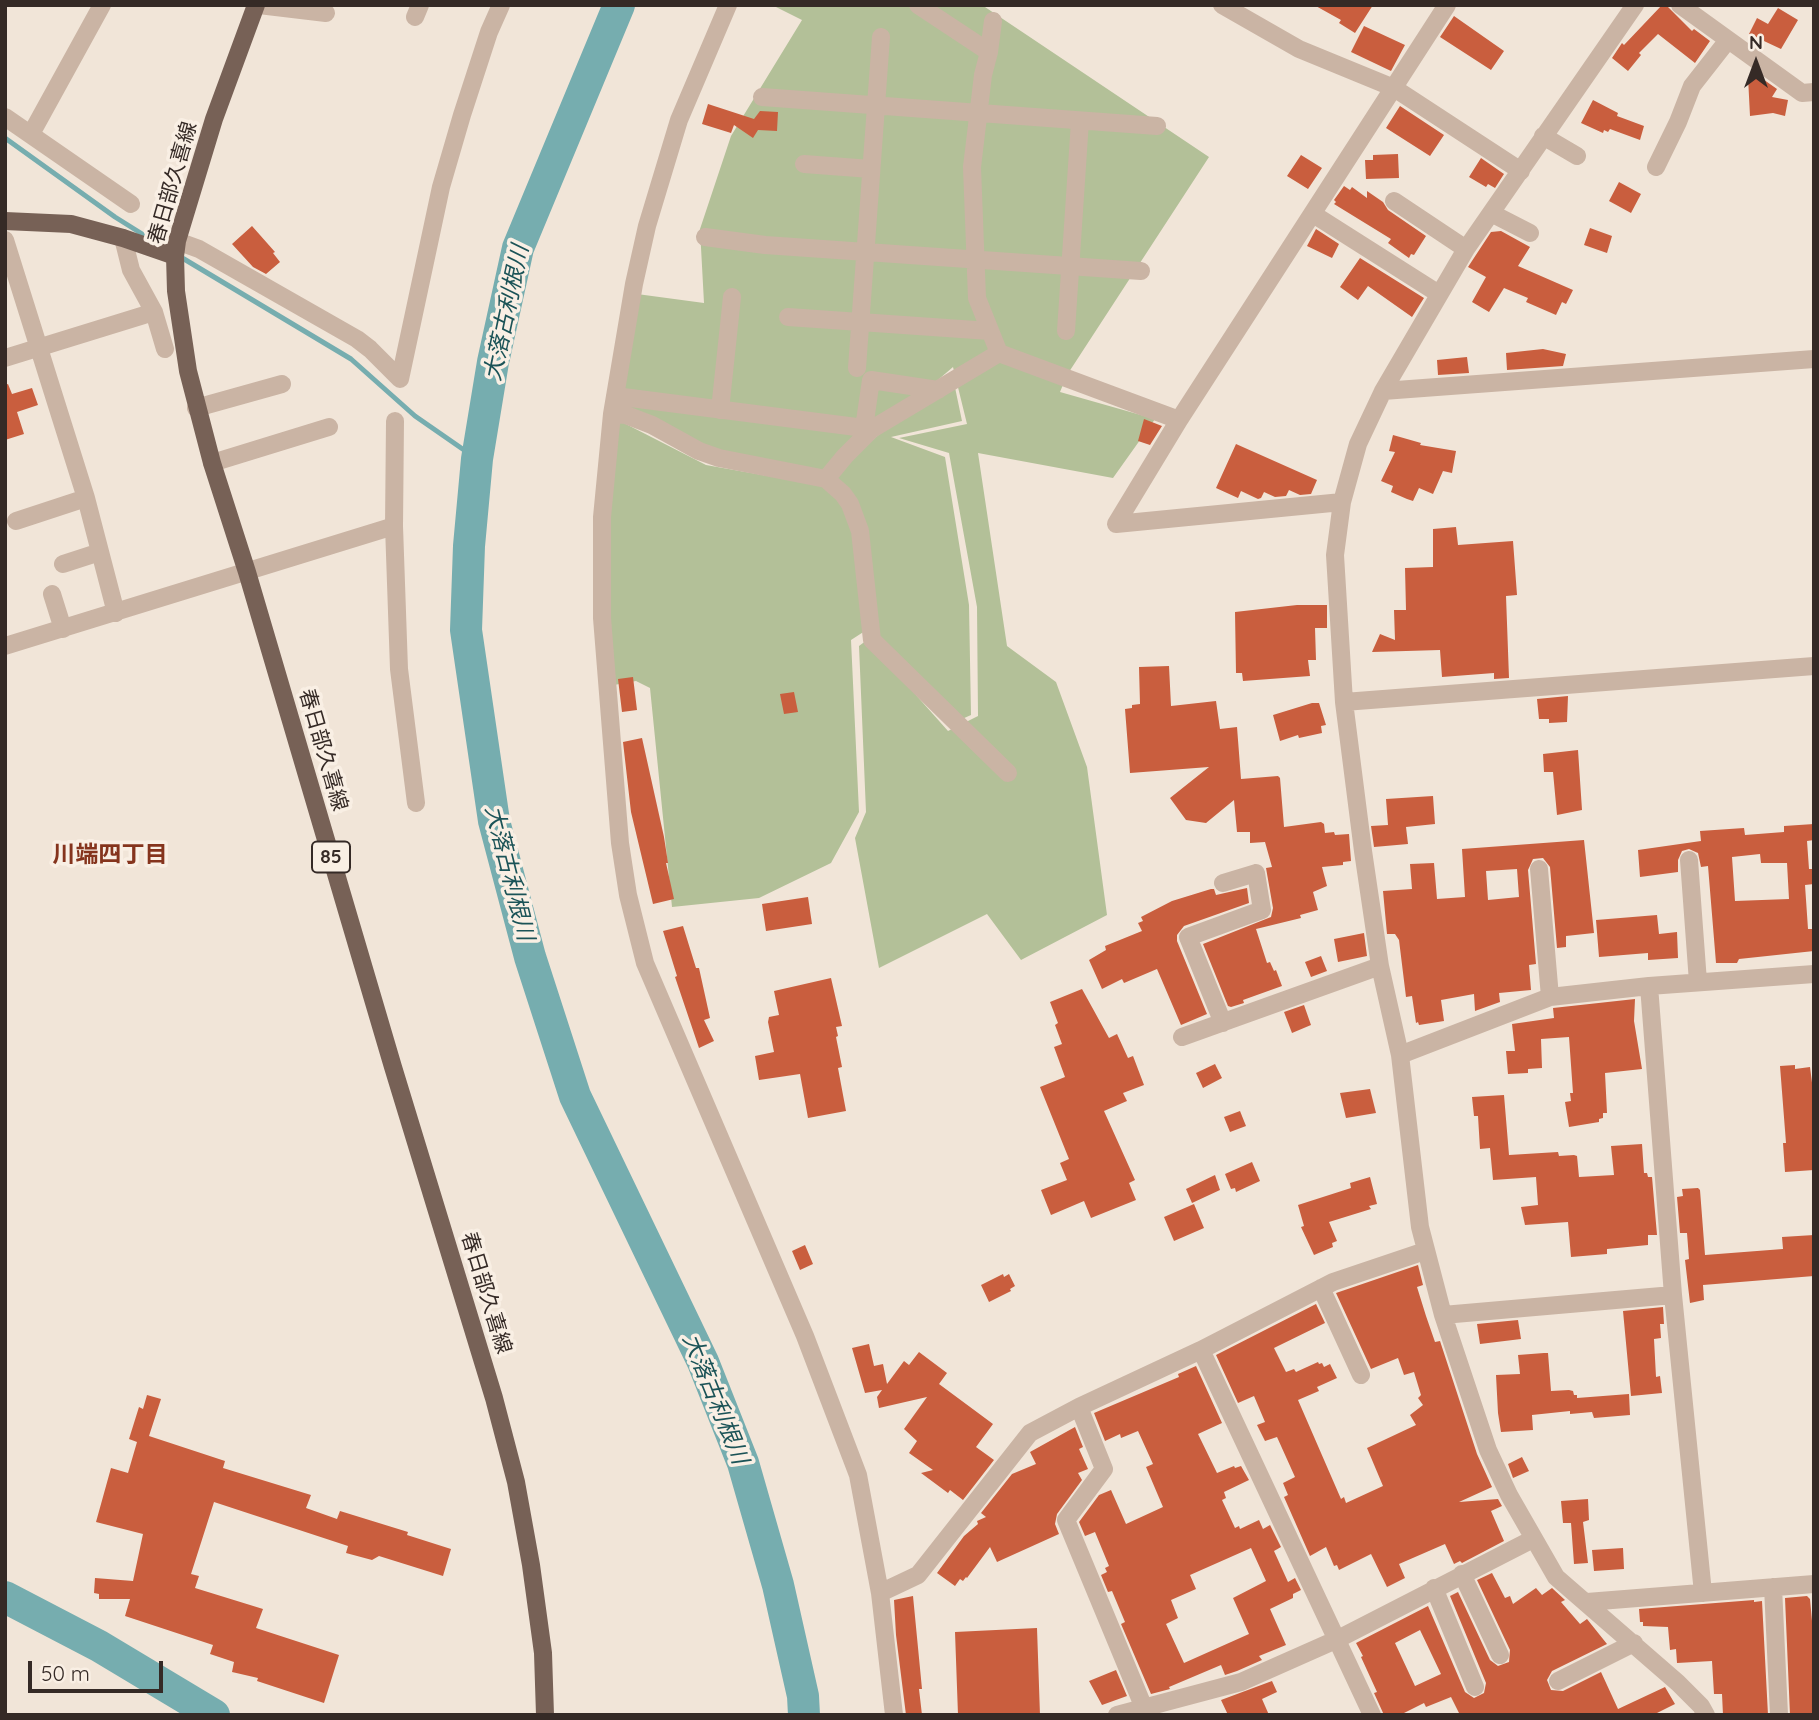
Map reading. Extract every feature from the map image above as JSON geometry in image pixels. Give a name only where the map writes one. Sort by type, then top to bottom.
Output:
[{"type":"main road","name":"春日部久喜線","points":[[257,5],[214,120],[176,248],[176,291],[181,328],[196,408],[212,463],[494,1398],[516,1482],[531,1565],[543,1653],[545,1715]]},
{"type":"main road","points":[[5,221],[71,224],[176,248]]},
{"type":"street","points":[[31,134],[102,5]]},
{"type":"street","points":[[257,5],[326,13]]},
{"type":"street","points":[[176,248],[199,248],[357,339],[400,379],[441,187],[485,44],[501,5]]},
{"type":"street","points":[[728,5],[679,120],[647,226],[613,405],[602,517],[602,618],[619,830],[628,894],[645,963],[805,1336],[858,1475],[880,1593],[894,1715]]},
{"type":"street","points":[[918,5],[989,52]]},
{"type":"street","points":[[1222,5],[1299,49],[1394,88],[1521,171]]},
{"type":"street","points":[[1342,502],[1116,524],[1179,420],[1447,5]]},
{"type":"street","points":[[1635,5],[1466,249],[1383,391],[1358,444],[1342,502],[1335,555],[1344,702],[1380,966],[1400,1055],[1424,1251],[1443,1315],[1488,1450],[1533,1539],[1556,1577],[1678,1683],[1701,1706],[1706,1715]]},
{"type":"street","points":[[1679,5],[1802,93],[1814,92]]},
{"type":"street","points":[[993,21],[983,75],[972,167],[977,298],[999,353],[1179,420]]},
{"type":"street","points":[[858,368],[881,37]]},
{"type":"street","points":[[1656,167],[1692,86],[1728,40]]},
{"type":"street","points":[[761,97],[1157,126]]},
{"type":"street","points":[[5,117],[131,204]]},
{"type":"street","points":[[1066,331],[1080,121]]},
{"type":"street","points":[[1543,136],[1577,156]]},
{"type":"street","points":[[804,164],[871,169]]},
{"type":"street","points":[[1394,201],[1466,249]]},
{"type":"street","points":[[1491,213],[1530,233]]},
{"type":"street","points":[[1312,214],[1438,295]]},
{"type":"street","points":[[123,237],[131,270],[154,312],[165,349]]},
{"type":"street","points":[[705,237],[765,245],[1140,271]]},
{"type":"street","points":[[5,240],[86,498],[116,613]]},
{"type":"street","points":[[720,410],[732,298]]},
{"type":"street","points":[[5,358],[154,312]]},
{"type":"street","points":[[788,317],[990,331]]},
{"type":"street","points":[[826,479],[868,429],[999,353]]},
{"type":"street","points":[[1383,391],[1814,359]]},
{"type":"street","points":[[868,429],[871,380],[938,390]]},
{"type":"street","points":[[196,408],[282,384]]},
{"type":"street","points":[[613,405],[720,410],[868,429]]},
{"type":"street","points":[[613,405],[626,415],[652,425],[699,451],[719,458],[826,479],[843,494],[850,504],[860,531],[873,640],[1008,773]]},
{"type":"street","points":[[395,421],[394,526],[398,669],[416,803]]},
{"type":"street","points":[[212,463],[330,427]]},
{"type":"street","points":[[16,521],[86,498]]},
{"type":"street","points":[[5,646],[394,526]]},
{"type":"street","points":[[63,564],[100,552]]},
{"type":"street","points":[[52,594],[63,629]]},
{"type":"street","points":[[1344,702],[1814,666]]},
{"type":"street","points":[[1689,860],[1698,982]]},
{"type":"street","points":[[1539,869],[1550,997]]},
{"type":"street","points":[[1223,883],[1256,873],[1262,910],[1188,937],[1223,1023]]},
{"type":"street","points":[[1182,1037],[1380,966]]},
{"type":"street","points":[[1400,1055],[1550,997],[1649,986],[1814,974]]},
{"type":"street","points":[[1649,986],[1673,1295],[1703,1593]]},
{"type":"street","points":[[880,1593],[918,1575],[1030,1433],[1321,1288],[1424,1251]]},
{"type":"street","points":[[1321,1288],[1361,1375]]},
{"type":"street","points":[[1443,1315],[1673,1295]]},
{"type":"street","points":[[1201,1350],[1372,1715]]},
{"type":"street","points":[[1079,1407],[1104,1469],[1066,1520],[1144,1708]]},
{"type":"street","points":[[1117,1715],[1241,1682],[1338,1639],[1533,1539]]},
{"type":"street","points":[[1462,1574],[1500,1655]]},
{"type":"street","points":[[1587,1602],[1814,1584]]},
{"type":"street","points":[[1773,1587],[1779,1715]]},
{"type":"street","points":[[1434,1588],[1475,1688]]},
{"type":"street","points":[[1558,1681],[1634,1643]]},
{"type":"green space","points":[[772,5],[982,5],[1209,157],[1067,375],[1060,392],[1155,419],[1113,478],[978,453],[1007,646],[1056,682],[1087,767],[1107,915],[1021,960],[987,914],[879,968],[855,838],[866,812],[859,646],[867,640],[948,731],[978,716],[977,607],[949,453],[899,438],[967,424],[953,367],[818,483],[709,463],[618,418],[637,294],[704,303],[700,229],[731,136],[802,20]]},
{"type":"green space","points":[[952,373],[962,421],[891,437],[945,457],[969,605],[971,715],[953,723],[868,629],[851,640],[859,812],[831,863],[759,898],[672,907],[650,688],[636,681],[614,685],[609,617],[608,508],[618,420],[706,465],[819,485]]},
{"type":"building","points":[[1314,5],[1373,5],[1355,33],[1339,23],[1341,20]]},
{"type":"building","points":[[1662,5],[1666,5],[1692,31],[1694,29],[1710,41],[1695,63],[1658,34],[1639,53],[1641,55],[1628,71],[1612,58],[1622,43],[1624,45]]},
{"type":"building","points":[[1778,8],[1798,20],[1781,49],[1749,34],[1757,18],[1768,24]]},
{"type":"building","points":[[1454,16],[1504,51],[1491,70],[1440,37]]},
{"type":"building","points":[[1364,26],[1405,45],[1391,71],[1351,52]]},
{"type":"building","points":[[1748,77],[1760,77],[1777,89],[1772,97],[1788,100],[1785,116],[1773,113],[1750,116]]},
{"type":"building","points":[[1593,100],[1618,113],[1617,116],[1644,126],[1640,140],[1610,129],[1608,132],[1604,130],[1603,133],[1581,123]]},
{"type":"building","points":[[708,104],[754,119],[760,111],[778,112],[777,131],[758,130],[753,138],[734,125],[731,133],[702,124]]},
{"type":"building","points":[[1400,106],[1444,135],[1430,156],[1386,128]]},
{"type":"building","points":[[1398,154],[1399,178],[1366,179],[1365,160],[1373,160],[1373,155]]},
{"type":"building","points":[[1301,155],[1322,168],[1308,189],[1287,176]]},
{"type":"building","points":[[1481,158],[1504,174],[1495,188],[1488,184],[1486,187],[1469,177]]},
{"type":"building","points":[[1619,182],[1641,194],[1631,213],[1609,201]]},
{"type":"building","points":[[1344,186],[1350,190],[1352,187],[1367,198],[1367,191],[1383,202],[1388,210],[1426,236],[1414,255],[1411,254],[1409,258],[1388,243],[1391,239],[1334,204]]},
{"type":"building","points":[[252,226],[275,252],[273,253],[280,262],[266,274],[253,267],[232,244]]},
{"type":"building","points":[[1590,228],[1612,236],[1607,253],[1584,245]]},
{"type":"building","points":[[1316,229],[1339,244],[1332,258],[1307,246]]},
{"type":"building","points":[[1501,231],[1530,247],[1518,266],[1573,290],[1566,304],[1562,302],[1556,315],[1526,302],[1528,298],[1504,288],[1489,312],[1472,302],[1486,277],[1468,267],[1491,232]]},
{"type":"building","points":[[1360,258],[1424,298],[1412,317],[1368,286],[1358,300],[1340,287]]},
{"type":"building","points":[[1543,349],[1566,354],[1563,366],[1507,370],[1506,353]]},
{"type":"building","points":[[1467,357],[1469,373],[1438,375],[1437,360]]},
{"type":"building","points":[[8,384],[12,394],[32,388],[38,405],[17,412],[24,434],[5,440],[5,385]]},
{"type":"building","points":[[1144,419],[1162,426],[1150,445],[1138,441]]},
{"type":"building","points":[[1393,435],[1421,443],[1420,445],[1456,451],[1452,473],[1443,471],[1433,494],[1419,488],[1413,501],[1391,492],[1393,486],[1381,481],[1395,452],[1389,451]]},
{"type":"building","points":[[1236,444],[1317,480],[1311,494],[1300,495],[1289,490],[1286,496],[1275,497],[1264,492],[1258,499],[1241,491],[1238,498],[1216,488]]},
{"type":"building","points":[[1456,527],[1458,545],[1513,541],[1517,595],[1506,596],[1509,678],[1494,679],[1494,673],[1442,677],[1440,650],[1372,652],[1380,634],[1395,640],[1394,610],[1406,610],[1405,568],[1433,567],[1433,529]]},
{"type":"building","points":[[1297,605],[1327,605],[1327,628],[1315,628],[1316,660],[1308,660],[1310,676],[1243,681],[1242,673],[1236,673],[1235,612]]},
{"type":"building","points":[[1169,666],[1171,706],[1216,701],[1220,729],[1237,727],[1241,779],[1280,778],[1284,827],[1321,822],[1324,824],[1325,833],[1349,834],[1351,861],[1343,862],[1343,865],[1322,867],[1327,886],[1313,892],[1318,910],[1300,915],[1301,918],[1256,929],[1267,963],[1270,962],[1274,971],[1276,970],[1282,986],[1231,1007],[1228,1006],[1203,944],[1271,917],[1273,908],[1266,868],[1272,867],[1265,842],[1250,843],[1250,832],[1237,832],[1234,800],[1206,823],[1186,820],[1170,798],[1209,767],[1130,773],[1125,709],[1140,704],[1139,667]]},
{"type":"building","points":[[633,677],[637,710],[622,712],[618,679]]},
{"type":"building","points":[[794,692],[798,712],[784,714],[780,694]]},
{"type":"building","points":[[1568,696],[1567,722],[1549,723],[1549,719],[1539,719],[1537,699]]},
{"type":"building","points":[[1319,703],[1326,725],[1321,726],[1322,733],[1299,738],[1298,735],[1280,741],[1273,715]]},
{"type":"building","points":[[642,738],[664,837],[666,863],[674,899],[653,904],[631,812],[623,742]]},
{"type":"building","points":[[1578,750],[1582,810],[1557,815],[1553,772],[1544,772],[1543,754]]},
{"type":"building","points":[[1433,796],[1435,824],[1406,827],[1408,844],[1374,847],[1371,826],[1388,825],[1386,799]]},
{"type":"building","points":[[1814,824],[1814,840],[1807,841],[1809,869],[1813,869],[1814,884],[1805,885],[1808,929],[1814,929],[1814,951],[1739,959],[1737,963],[1716,963],[1708,866],[1701,867],[1698,853],[1689,849],[1682,851],[1678,860],[1678,872],[1640,877],[1638,850],[1701,841],[1700,831],[1744,828],[1745,835],[1784,832],[1784,826]],"holes":[[[1760,854],[1761,863],[1787,863],[1789,899],[1735,901],[1732,857]]]},
{"type":"building","points":[[1584,840],[1594,933],[1566,936],[1566,947],[1557,948],[1550,867],[1543,858],[1533,859],[1528,870],[1536,964],[1529,965],[1531,990],[1499,993],[1500,1002],[1475,1011],[1474,994],[1441,1000],[1444,1021],[1419,1025],[1416,1023],[1412,996],[1406,997],[1399,940],[1395,934],[1387,934],[1383,891],[1412,889],[1410,864],[1434,863],[1437,899],[1465,897],[1462,849]],"holes":[[[1517,869],[1519,897],[1488,900],[1486,871]]]},
{"type":"building","points":[[1247,888],[1249,903],[1184,926],[1177,935],[1177,941],[1207,1014],[1181,1025],[1157,969],[1124,983],[1122,979],[1102,989],[1089,960],[1106,950],[1105,946],[1142,931],[1138,923],[1143,921],[1141,917],[1172,901],[1211,889],[1214,889],[1216,895]]},
{"type":"building","points":[[808,897],[812,924],[766,931],[762,904]]},
{"type":"building","points":[[1657,915],[1659,934],[1677,932],[1678,958],[1648,960],[1648,953],[1599,957],[1596,920]]},
{"type":"building","points":[[683,926],[696,968],[699,968],[710,1018],[704,1020],[714,1041],[699,1048],[663,931]]},
{"type":"building","points":[[1364,933],[1367,956],[1338,962],[1334,939]]},
{"type":"building","points":[[1321,956],[1327,971],[1311,977],[1305,962]]},
{"type":"building","points":[[831,978],[842,1026],[836,1027],[836,1037],[842,1067],[838,1068],[846,1111],[808,1118],[800,1074],[759,1080],[755,1056],[774,1052],[768,1022],[769,1017],[779,1015],[774,991]]},
{"type":"building","points":[[1082,989],[1109,1038],[1117,1034],[1128,1058],[1133,1056],[1144,1085],[1123,1093],[1127,1101],[1104,1111],[1135,1180],[1129,1183],[1136,1200],[1091,1218],[1084,1201],[1051,1215],[1041,1190],[1067,1180],[1060,1163],[1069,1159],[1040,1087],[1065,1077],[1054,1047],[1062,1044],[1050,1002]]},
{"type":"building","points":[[1635,999],[1634,1021],[1642,1069],[1605,1073],[1607,1113],[1603,1113],[1599,1122],[1569,1127],[1565,1102],[1571,1101],[1570,1093],[1573,1093],[1569,1037],[1541,1039],[1542,1068],[1528,1069],[1528,1073],[1508,1074],[1506,1051],[1515,1051],[1512,1024],[1554,1018],[1553,1008]]},
{"type":"building","points":[[1304,1005],[1311,1025],[1292,1033],[1284,1012]]},
{"type":"building","points":[[1215,1064],[1222,1078],[1203,1088],[1196,1073]]},
{"type":"building","points":[[1795,1065],[1795,1069],[1810,1067],[1814,1098],[1814,1170],[1785,1172],[1783,1143],[1786,1143],[1780,1066]]},
{"type":"building","points":[[1370,1089],[1376,1113],[1346,1118],[1340,1093]]},
{"type":"building","points":[[1504,1095],[1509,1155],[1558,1152],[1559,1156],[1574,1155],[1577,1156],[1579,1177],[1614,1175],[1611,1146],[1642,1144],[1644,1173],[1652,1177],[1657,1235],[1648,1235],[1648,1245],[1607,1249],[1607,1254],[1571,1257],[1568,1222],[1525,1225],[1521,1207],[1538,1205],[1536,1177],[1493,1180],[1490,1148],[1480,1149],[1478,1116],[1474,1116],[1472,1097]]},
{"type":"building","points":[[1240,1111],[1246,1126],[1230,1132],[1224,1117]]},
{"type":"building","points":[[1252,1162],[1260,1181],[1236,1192],[1235,1188],[1231,1189],[1225,1174]]},
{"type":"building","points":[[1215,1175],[1220,1190],[1192,1203],[1186,1189]]},
{"type":"building","points":[[1370,1177],[1377,1204],[1369,1206],[1371,1209],[1329,1222],[1337,1241],[1332,1243],[1333,1247],[1314,1255],[1301,1227],[1304,1226],[1298,1205],[1351,1188],[1350,1183]]},
{"type":"building","points":[[1698,1188],[1705,1255],[1783,1249],[1782,1237],[1814,1235],[1814,1276],[1703,1285],[1704,1300],[1690,1303],[1685,1260],[1689,1259],[1687,1233],[1680,1233],[1677,1197],[1683,1196],[1682,1189]]},
{"type":"building","points":[[1194,1204],[1204,1228],[1174,1241],[1164,1217]]},
{"type":"building","points":[[805,1245],[813,1264],[800,1270],[792,1251]]},
{"type":"building","points":[[1418,1265],[1423,1285],[1417,1287],[1426,1316],[1435,1342],[1440,1341],[1477,1454],[1492,1487],[1459,1502],[1498,1499],[1502,1506],[1491,1511],[1504,1541],[1462,1563],[1460,1561],[1454,1564],[1445,1544],[1399,1564],[1405,1578],[1387,1587],[1371,1554],[1339,1570],[1337,1565],[1334,1566],[1326,1547],[1310,1556],[1284,1497],[1288,1495],[1283,1483],[1295,1477],[1277,1437],[1265,1441],[1257,1425],[1265,1422],[1254,1396],[1238,1403],[1216,1355],[1316,1304],[1325,1323],[1274,1348],[1286,1372],[1294,1369],[1296,1372],[1318,1362],[1324,1367],[1330,1364],[1337,1378],[1317,1387],[1319,1391],[1298,1400],[1341,1499],[1344,1497],[1346,1503],[1383,1486],[1367,1448],[1416,1425],[1410,1415],[1423,1405],[1418,1398],[1421,1395],[1414,1372],[1404,1375],[1398,1358],[1371,1369],[1336,1293]]},
{"type":"building","points":[[1003,1274],[1004,1277],[1009,1274],[1015,1286],[1011,1291],[989,1302],[981,1285]]},
{"type":"building","points":[[1663,1307],[1661,1338],[1654,1339],[1656,1377],[1660,1376],[1662,1393],[1631,1396],[1623,1311]]},
{"type":"building","points":[[1518,1320],[1521,1339],[1480,1344],[1477,1324]]},
{"type":"building","points":[[869,1344],[874,1366],[883,1364],[887,1384],[904,1361],[909,1365],[919,1352],[947,1373],[939,1384],[993,1424],[976,1447],[994,1460],[963,1500],[950,1490],[948,1493],[921,1473],[933,1470],[909,1453],[917,1441],[904,1429],[927,1397],[879,1408],[877,1397],[882,1390],[865,1393],[852,1348]]},
{"type":"building","points":[[1548,1353],[1551,1391],[1573,1391],[1577,1398],[1629,1394],[1630,1415],[1594,1418],[1592,1412],[1570,1414],[1570,1411],[1532,1415],[1533,1430],[1501,1432],[1496,1375],[1520,1374],[1518,1355]]},
{"type":"building","points":[[1196,1366],[1222,1423],[1198,1434],[1217,1473],[1241,1466],[1249,1480],[1224,1492],[1226,1498],[1222,1500],[1235,1528],[1239,1526],[1240,1529],[1259,1520],[1263,1529],[1270,1525],[1281,1547],[1274,1551],[1288,1582],[1295,1578],[1301,1590],[1293,1594],[1293,1598],[1270,1609],[1286,1645],[1259,1656],[1262,1660],[1237,1671],[1225,1675],[1221,1665],[1169,1687],[1170,1689],[1151,1694],[1121,1624],[1125,1622],[1112,1591],[1108,1592],[1101,1575],[1107,1572],[1105,1568],[1109,1566],[1095,1532],[1085,1536],[1079,1522],[1099,1495],[1111,1490],[1126,1524],[1163,1507],[1146,1467],[1153,1464],[1138,1431],[1121,1438],[1120,1434],[1105,1441],[1094,1413],[1179,1377],[1178,1374]],"holes":[[[1251,1548],[1266,1581],[1233,1598],[1249,1634],[1184,1663],[1166,1624],[1178,1618],[1171,1600],[1196,1589],[1190,1575]]]},
{"type":"building","points":[[147,1395],[161,1399],[149,1436],[225,1461],[223,1468],[311,1495],[306,1508],[337,1519],[340,1511],[408,1532],[407,1535],[451,1549],[443,1576],[379,1556],[372,1560],[346,1553],[348,1546],[214,1502],[191,1574],[199,1576],[195,1588],[263,1609],[256,1628],[339,1655],[324,1703],[257,1681],[258,1678],[232,1672],[234,1662],[210,1654],[213,1645],[125,1616],[130,1599],[99,1599],[99,1594],[94,1593],[95,1578],[133,1581],[143,1534],[96,1522],[111,1468],[128,1473],[137,1442],[129,1439],[139,1407],[143,1409]]},
{"type":"building","points":[[1075,1427],[1083,1447],[1079,1449],[1088,1469],[1078,1473],[1082,1480],[1057,1514],[1055,1524],[1059,1534],[997,1562],[990,1547],[967,1578],[963,1581],[960,1579],[955,1586],[937,1573],[964,1536],[978,1524],[977,1521],[986,1517],[981,1513],[1012,1474],[1036,1464],[1030,1452]]},
{"type":"building","points":[[1522,1457],[1529,1471],[1513,1478],[1508,1464]]},
{"type":"building","points":[[1588,1499],[1589,1520],[1583,1522],[1588,1563],[1574,1564],[1571,1523],[1563,1523],[1561,1501]]},
{"type":"building","points":[[1623,1548],[1624,1569],[1594,1571],[1592,1550]]},
{"type":"building","points":[[1492,1573],[1505,1598],[1510,1596],[1513,1604],[1536,1588],[1542,1595],[1552,1588],[1565,1600],[1561,1602],[1580,1624],[1587,1619],[1607,1644],[1552,1671],[1547,1680],[1551,1690],[1563,1691],[1601,1672],[1618,1709],[1665,1687],[1675,1704],[1653,1715],[1460,1715],[1451,1697],[1426,1707],[1424,1703],[1400,1715],[1384,1715],[1356,1643],[1428,1606],[1465,1692],[1474,1698],[1484,1693],[1486,1683],[1450,1596],[1458,1592],[1490,1660],[1498,1666],[1509,1662],[1510,1650],[1477,1580]],"holes":[[[1420,1630],[1441,1674],[1415,1686],[1395,1643]]]},
{"type":"building","points":[[913,1596],[922,1715],[906,1715],[896,1635],[894,1600]]},
{"type":"building","points":[[1807,1596],[1810,1599],[1814,1643],[1814,1715],[1790,1715],[1785,1598]]},
{"type":"building","points":[[1762,1601],[1768,1715],[1723,1715],[1722,1694],[1714,1694],[1712,1661],[1677,1663],[1676,1649],[1670,1650],[1668,1627],[1643,1626],[1639,1609]]},
{"type":"building","points":[[1037,1628],[1040,1715],[958,1715],[955,1632]]},
{"type":"building","points":[[1116,1670],[1127,1696],[1102,1705],[1089,1681]]},
{"type":"building","points":[[1272,1681],[1277,1692],[1262,1699],[1269,1715],[1228,1715],[1221,1700]]},
{"type":"waterway","name":"大落古利根川","points":[[619,5],[518,248],[493,362],[477,459],[469,546],[466,630],[494,821],[530,957],[575,1096],[703,1362],[743,1463],[778,1585],[803,1696],[804,1715]]},
{"type":"waterway","points":[[5,138],[115,217],[155,242]]},
{"type":"waterway","points":[[179,256],[351,359],[415,416],[477,459]]},
{"type":"waterway","points":[[5,1597],[99,1646],[214,1715]]},
{"type":"district","name":"川端四丁目","points":[[110,855]]}]
